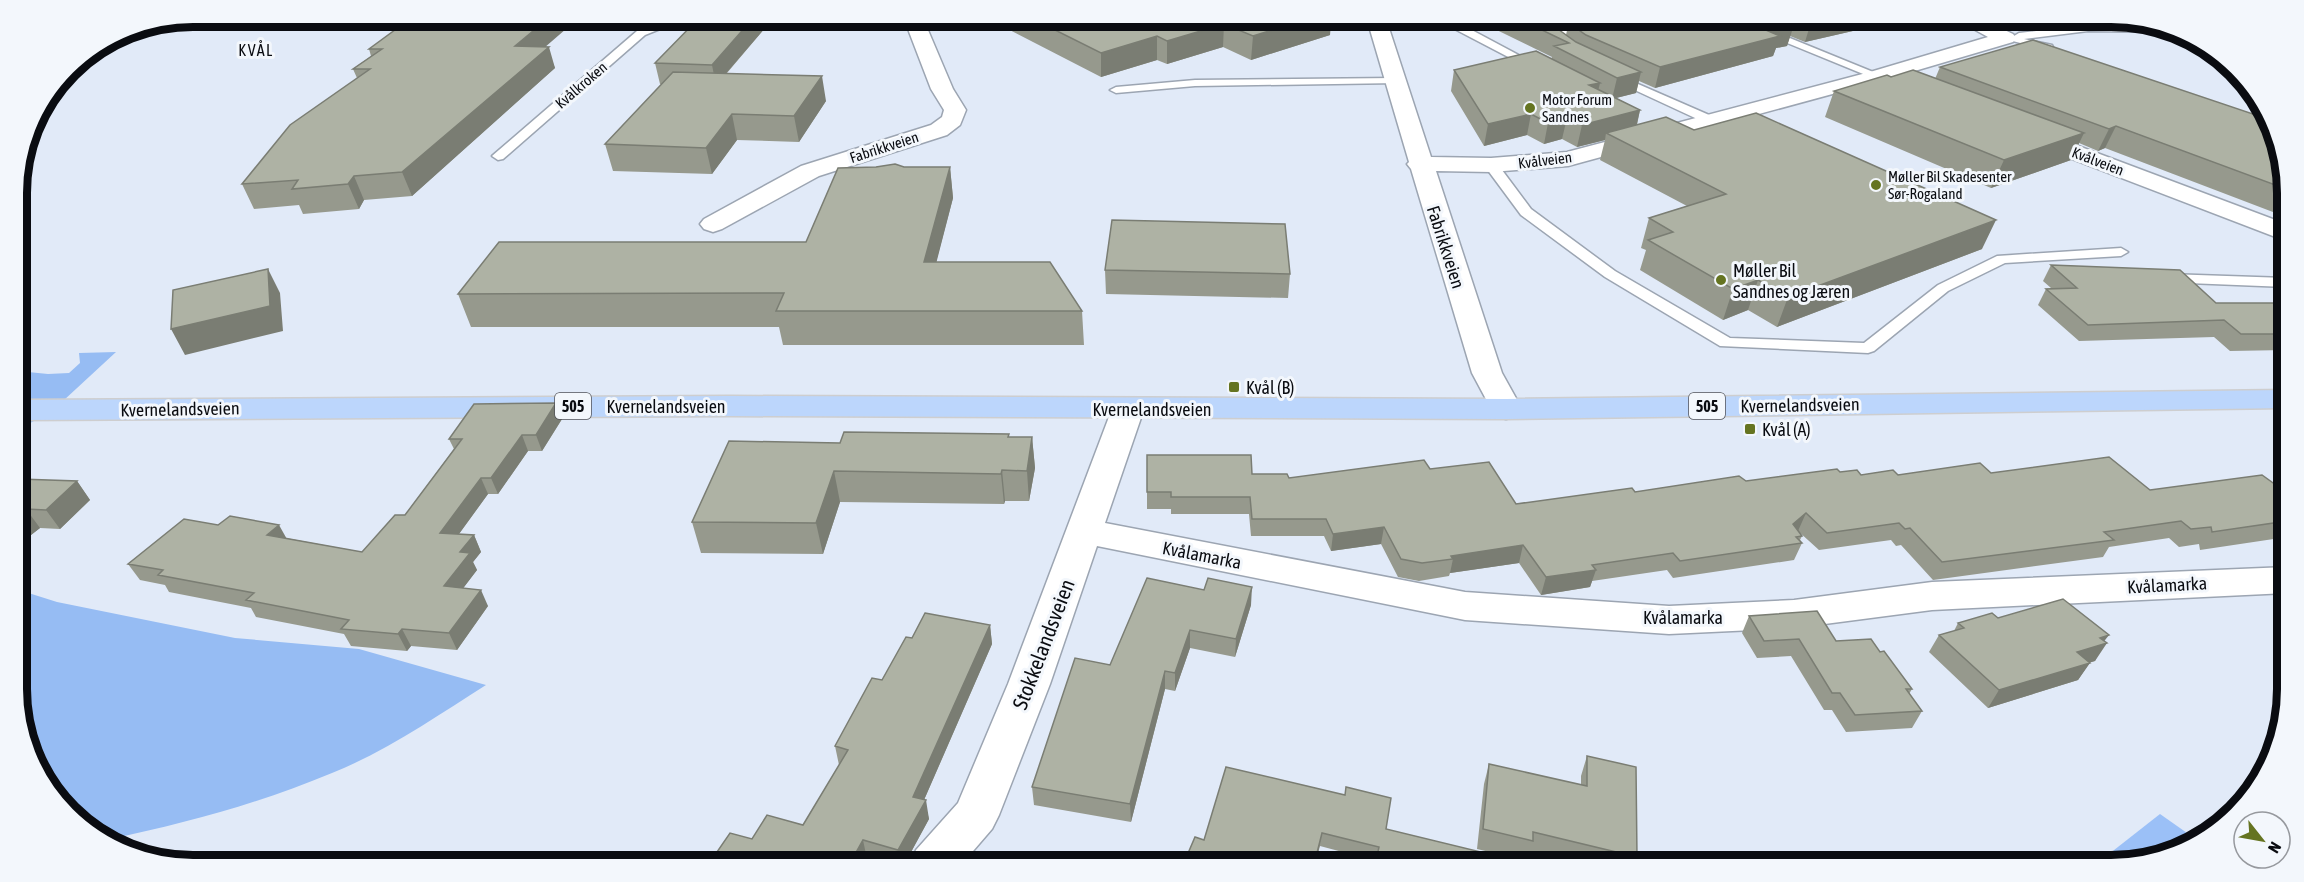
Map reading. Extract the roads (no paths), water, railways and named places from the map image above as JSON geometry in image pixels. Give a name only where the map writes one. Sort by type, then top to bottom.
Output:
[{"type":"main road","name":"Kvernelandsveien","points":[[27,410],[730,406],[1506,409],[2277,399]]},
{"type":"street","name":"Fabrikkveien","points":[[713,224],[810,171],[939,130],[952,120],[955,110],[942,89],[917,27]]},
{"type":"street","name":"Fabrikkveien","points":[[1378,27],[1419,165],[1487,373],[1506,409]]},
{"type":"street","name":"Kvålveien","points":[[1982,27],[2006,38]]},
{"type":"street","name":"Kvålveien","points":[[1419,165],[1491,165],[1568,159],[1658,128],[1712,121],[2006,38]]},
{"type":"street","points":[[1877,76],[1910,89]]},
{"type":"street","name":"Kvålveien","points":[[2010,127],[2277,230]]},
{"type":"street","name":"Stokkelandsveien","points":[[942,855],[976,815],[1029,684],[1128,409]]},
{"type":"street","name":"Kvålamarka","points":[[1084,531],[1379,591],[1465,606],[1670,620],[1794,614],[1932,596],[2277,580]]},
{"type":"lane","name":"Kvålkroken","points":[[498,156],[641,33],[654,27]]},
{"type":"lane","points":[[1459,27],[1548,73]]},
{"type":"lane","points":[[1571,27],[1558,36],[1557,45],[1577,59]]},
{"type":"lane","points":[[1754,27],[1877,76]]},
{"type":"lane","points":[[2006,38],[2088,28],[2140,29]]},
{"type":"lane","name":"Kvålveien","points":[[2006,38],[2062,50]]},
{"type":"lane","points":[[1599,69],[1712,121]]},
{"type":"lane","points":[[1116,90],[1195,83],[1395,81]]},
{"type":"lane","points":[[1491,165],[1526,212],[1610,274],[1726,343],[1868,348],[1943,288],[2002,259],[2121,252]]},
{"type":"lane","points":[[2154,278],[2277,283]]},
{"type":"place","name":"Motor Forum Sandnes","points":[[1530,108]]},
{"type":"place","name":"Møller Bil Skadesenter Sør-Rogaland","points":[[1876,185]]},
{"type":"place","name":"Møller Bil Sandnes og Jæren","points":[[1721,280]]},
{"type":"place","name":"Kvål (B)","points":[[1234,387]]},
{"type":"place","name":"Kvål (A)","points":[[1750,429]]},
{"type":"district","name":"KVÅL","points":[[256,50]]}]
